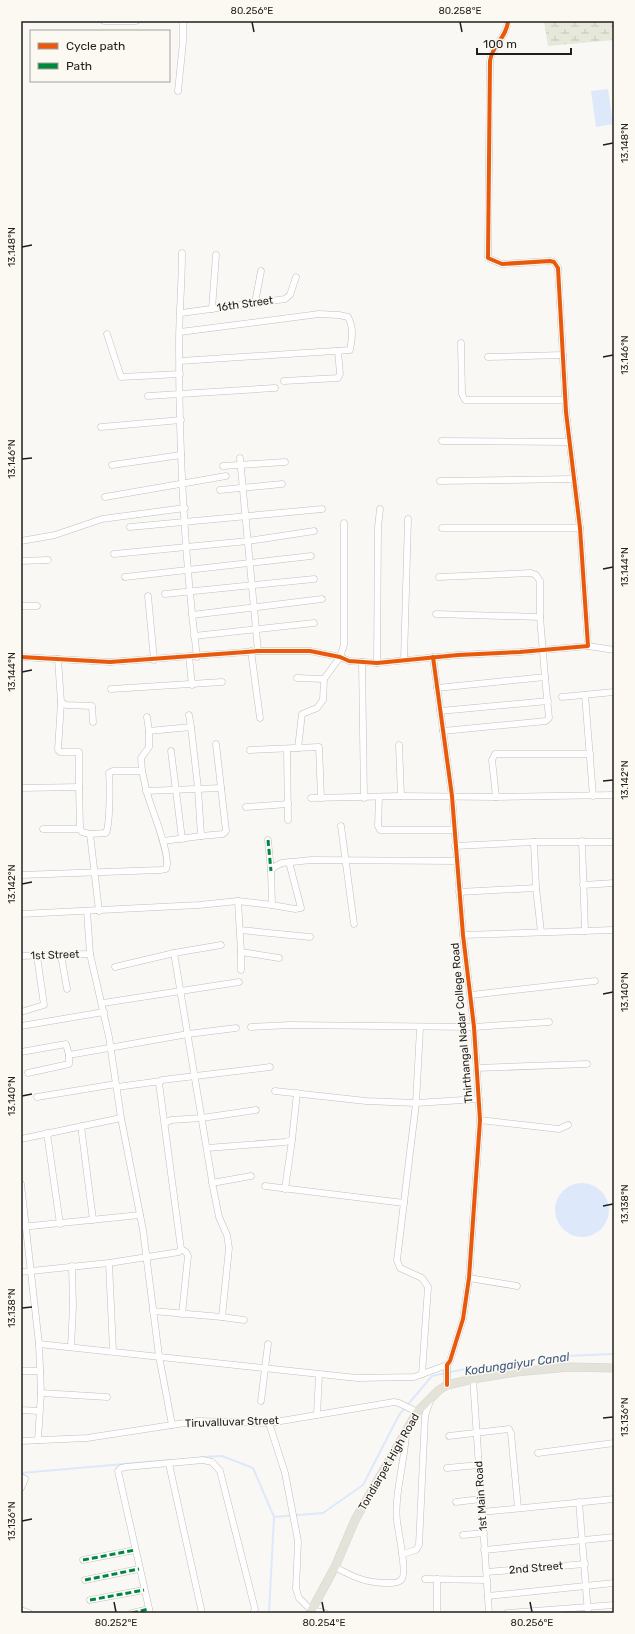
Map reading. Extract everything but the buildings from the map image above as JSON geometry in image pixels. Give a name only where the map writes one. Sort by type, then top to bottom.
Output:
[{"type":"main road","name":"Tondiarpet High Road","points":[[311,1611],[335,1567],[355,1520],[406,1433],[415,1411],[447,1381],[569,1367],[614,1368]]},
{"type":"street","points":[[104,21],[136,21]]},
{"type":"street","points":[[178,90],[183,42],[183,21]]},
{"type":"street","points":[[508,21],[508,27],[502,39],[491,52],[490,61],[488,258],[502,264],[554,262],[558,268],[568,442],[580,528],[588,646]]},
{"type":"street","points":[[182,253],[180,332],[180,455],[184,483],[190,593],[197,657]]},
{"type":"street","points":[[212,309],[216,255]]},
{"type":"street","points":[[256,303],[261,272]]},
{"type":"street","name":"16th Street","points":[[181,313],[288,298],[296,277]]},
{"type":"street","points":[[180,332],[319,314],[348,317],[352,324],[350,350],[180,361]]},
{"type":"street","points":[[107,334],[121,377],[180,374]]},
{"type":"street","points":[[461,343],[462,394],[465,400],[565,400]]},
{"type":"street","points":[[284,381],[338,378],[340,374],[338,351]]},
{"type":"street","points":[[488,357],[563,355]]},
{"type":"street","points":[[148,396],[275,388]]},
{"type":"street","points":[[101,427],[181,420]]},
{"type":"street","points":[[442,441],[568,442]]},
{"type":"street","points":[[112,465],[180,455]]},
{"type":"street","points":[[240,458],[244,516],[253,586],[258,651]]},
{"type":"street","points":[[223,466],[285,462]]},
{"type":"street","points":[[105,497],[226,476]]},
{"type":"street","points":[[440,481],[574,479]]},
{"type":"street","points":[[220,490],[282,484]]},
{"type":"street","points":[[21,541],[55,535],[102,519],[185,508]]},
{"type":"street","points":[[130,527],[322,509]]},
{"type":"street","points":[[377,663],[378,527],[380,509]]},
{"type":"street","points":[[404,660],[408,519]]},
{"type":"street","points":[[298,748],[302,714],[317,708],[323,700],[324,679],[340,657],[344,645],[344,523]]},
{"type":"street","points":[[442,528],[580,528]]},
{"type":"street","points":[[114,554],[248,541],[314,531]]},
{"type":"street","points":[[126,577],[311,556]]},
{"type":"street","points":[[21,561],[48,560]]},
{"type":"street","points":[[438,578],[534,574],[540,581],[542,650],[549,718],[544,722],[443,732]]},
{"type":"street","points":[[165,594],[190,593],[314,579]]},
{"type":"street","points":[[148,596],[154,660]]},
{"type":"street","points":[[192,615],[255,606],[322,599]]},
{"type":"street","points":[[21,606],[37,606]]},
{"type":"street","points":[[436,614],[540,617]]},
{"type":"street","points":[[194,636],[314,623]]},
{"type":"street","points":[[21,657],[110,662],[197,657],[258,651],[310,652],[340,657],[349,661],[377,663],[432,657],[588,646],[614,650]]},
{"type":"street","points":[[251,651],[260,718]]},
{"type":"street","points":[[189,657],[192,684]]},
{"type":"street","name":"Thirthangal Nadar College Road","points":[[432,657],[452,796],[463,935],[474,1027],[480,1120],[469,1278],[463,1319],[447,1367],[447,1381]]},
{"type":"street","points":[[58,659],[61,702],[58,750],[60,752],[78,751],[80,753],[80,829]]},
{"type":"street","points":[[362,662],[364,798]]},
{"type":"street","points":[[437,688],[545,677]]},
{"type":"street","points":[[297,678],[324,679]]},
{"type":"street","points":[[110,690],[222,682]]},
{"type":"street","points":[[562,697],[614,692]]},
{"type":"street","points":[[585,695],[593,796]]},
{"type":"street","points":[[440,711],[548,701]]},
{"type":"street","points":[[61,702],[66,705],[92,706],[93,722]]},
{"type":"street","points":[[189,715],[198,788],[201,836]]},
{"type":"street","points":[[21,875],[166,869],[168,864],[163,841],[146,791],[140,758],[149,747],[146,717]]},
{"type":"street","points":[[148,731],[191,727]]},
{"type":"street","points":[[163,841],[223,834],[226,831],[216,744]]},
{"type":"street","points":[[399,744],[401,796]]},
{"type":"street","points":[[250,750],[319,747],[321,798]]},
{"type":"street","points":[[287,749],[288,820]]},
{"type":"street","points":[[171,751],[174,790],[182,839]]},
{"type":"street","points":[[496,797],[492,760],[495,754],[590,754]]},
{"type":"street","points":[[44,829],[80,829],[82,832],[90,834],[106,833],[108,829],[110,771],[142,771]]},
{"type":"street","points":[[21,788],[79,787]]},
{"type":"street","points":[[146,791],[221,788]]},
{"type":"street","points":[[311,798],[614,795]]},
{"type":"street","points":[[379,797],[378,826],[380,830],[454,830]]},
{"type":"street","points":[[246,807],[288,804]]},
{"type":"street","points":[[341,826],[354,924]]},
{"type":"street","points":[[90,834],[98,910]]},
{"type":"street","points":[[268,840],[272,905]]},
{"type":"street","points":[[455,846],[534,842],[614,842]]},
{"type":"street","points":[[534,842],[536,888],[541,932]]},
{"type":"street","points":[[582,842],[585,931]]},
{"type":"street","points":[[271,871],[274,867],[289,862],[346,860],[456,861]]},
{"type":"street","points":[[21,914],[238,901],[272,905],[296,910],[301,908],[289,862]]},
{"type":"street","points":[[583,885],[614,884]]},
{"type":"street","points":[[459,892],[536,888]]},
{"type":"street","points":[[238,901],[241,970]]},
{"type":"street","points":[[87,911],[90,954],[103,1003],[111,1048],[121,1118],[147,1257],[159,1356],[172,1425]]},
{"type":"street","points":[[240,930],[310,937]]},
{"type":"street","points":[[463,935],[613,930]]},
{"type":"street","points":[[115,966],[174,953],[221,945]]},
{"type":"street","points":[[241,952],[279,958]]},
{"type":"street","points":[[174,953],[212,1182],[219,1217],[229,1244],[222,1317]]},
{"type":"street","name":"1st Street","points":[[21,956],[90,954]]},
{"type":"street","points":[[61,955],[68,990]]},
{"type":"street","points":[[21,1012],[44,1005],[37,956]]},
{"type":"street","points":[[471,995],[595,981]]},
{"type":"street","points":[[103,1003],[239,982]]},
{"type":"street","points":[[21,1026],[104,1012]]},
{"type":"street","points":[[251,1026],[290,1025],[420,1028],[474,1027],[549,1022]]},
{"type":"street","points":[[69,1055],[188,1034],[236,1028]]},
{"type":"street","points":[[420,1028],[416,1103],[397,1263],[400,1268],[424,1280],[428,1287],[422,1374]]},
{"type":"street","points":[[21,1052],[66,1044],[69,1055],[69,1064],[28,1073]]},
{"type":"street","points":[[477,1068],[587,1064]]},
{"type":"street","points":[[37,1097],[270,1067]]},
{"type":"street","points":[[161,1081],[159,1084],[165,1123],[164,1128],[181,1249]]},
{"type":"street","points":[[275,1091],[366,1101],[416,1103],[479,1099]]},
{"type":"street","points":[[285,1189],[297,1093]]},
{"type":"street","points":[[165,1123],[171,1120],[202,1118],[256,1110]]},
{"type":"street","points":[[21,1139],[121,1118]]},
{"type":"street","points":[[480,1120],[559,1129],[568,1125]]},
{"type":"street","points":[[81,1126],[93,1220]]},
{"type":"street","points":[[47,1133],[60,1224]]},
{"type":"street","points":[[207,1148],[285,1142],[292,1140]]},
{"type":"street","points":[[212,1182],[251,1176]]},
{"type":"street","points":[[21,1184],[24,1227],[32,1271],[39,1344],[40,1393],[38,1440]]},
{"type":"street","points":[[265,1186],[404,1203]]},
{"type":"street","points":[[24,1227],[140,1216]]},
{"type":"street","points":[[21,1272],[109,1263],[174,1254],[181,1249]]},
{"type":"street","points":[[181,1249],[186,1252],[188,1256],[182,1314]]},
{"type":"street","points":[[109,1263],[113,1351]]},
{"type":"street","points":[[71,1347],[73,1306],[72,1266]]},
{"type":"street","points":[[469,1278],[517,1286]]},
{"type":"street","points":[[153,1311],[244,1320]]},
{"type":"street","points":[[39,1344],[159,1356],[320,1375],[375,1379],[414,1377],[447,1367]]},
{"type":"street","points":[[262,1401],[268,1344]]},
{"type":"street","points":[[21,1371],[40,1371]]},
{"type":"street","points":[[317,1415],[320,1375]]},
{"type":"street","name":"1st Main Road","points":[[472,1378],[484,1550],[488,1580],[489,1613]]},
{"type":"street","points":[[40,1393],[107,1397]]},
{"type":"street","points":[[402,1554],[416,1550],[419,1545],[425,1416],[431,1397]]},
{"type":"street","name":"Tiruvalluvar Street","points":[[21,1441],[87,1438],[198,1421],[269,1423],[394,1402],[415,1411]]},
{"type":"street","points":[[21,1410],[39,1411]]},
{"type":"street","points":[[269,1423],[285,1473],[298,1541],[296,1589],[300,1602],[311,1611],[324,1613]]},
{"type":"street","points":[[449,1436],[509,1429],[511,1433],[518,1508]]},
{"type":"street","points":[[335,1567],[358,1580],[374,1583],[396,1583],[402,1580],[404,1576],[396,1512],[405,1457],[406,1433]]},
{"type":"street","points":[[538,1453],[614,1443]]},
{"type":"street","points":[[132,1613],[150,1611],[139,1569],[118,1471],[120,1468],[126,1466],[169,1464],[204,1460],[212,1462],[220,1471],[255,1609],[253,1613]]},
{"type":"street","points":[[169,1464],[202,1613]]},
{"type":"street","points":[[447,1468],[479,1465]]},
{"type":"street","points":[[21,1477],[25,1479],[21,1488]]},
{"type":"street","points":[[456,1502],[481,1499]]},
{"type":"street","points":[[482,1512],[614,1499]]},
{"type":"street","points":[[579,1502],[588,1610]]},
{"type":"street","points":[[463,1535],[484,1534]]},
{"type":"street","points":[[484,1550],[614,1537]]},
{"type":"street","points":[[82,1560],[135,1550]]},
{"type":"street","name":"2nd Street","points":[[487,1572],[585,1564]]},
{"type":"street","points":[[85,1580],[139,1569]]},
{"type":"street","points":[[425,1579],[488,1580]]},
{"type":"street","points":[[436,1579],[437,1613]]},
{"type":"street","points":[[488,1596],[614,1583]]},
{"type":"street","points":[[90,1600],[144,1590]]},
{"type":"street","points":[[507,1613],[588,1610],[614,1605]]},
{"type":"street","points":[[21,1610],[29,1613]]},
{"type":"green space","points":[[544,21],[614,21],[614,40],[548,46]]},
{"type":"water","points":[[608,89],[613,124],[596,127],[591,91]]},
{"type":"water","points":[[577,1183],[587,1183],[597,1187],[605,1195],[609,1205],[609,1215],[605,1225],[597,1233],[587,1237],[577,1237],[567,1233],[559,1225],[555,1215],[555,1205],[559,1195],[567,1187]]},
{"type":"waterway","name":"Kodungaiyur Canal","points":[[274,1517],[323,1513],[363,1485],[399,1415],[432,1376],[465,1369],[565,1356],[614,1354]]},
{"type":"waterway","points":[[202,1457],[222,1456],[253,1468],[274,1517],[269,1613]]},
{"type":"waterway","points":[[21,1473],[170,1460]]},
{"type":"marked path","points":[[268,840],[271,871]]},
{"type":"marked path","points":[[83,1560],[135,1550]]},
{"type":"marked path","points":[[85,1580],[139,1569]]},
{"type":"marked path","points":[[90,1600],[144,1590]]},
{"type":"marked path","points":[[132,1613],[149,1609]]},
{"type":"cycle path","points":[[21,657],[110,662],[258,651],[310,651],[340,657],[349,661],[377,663],[458,655],[520,652],[588,646],[580,528],[566,412],[558,268],[554,262],[550,261],[502,264],[488,258],[490,61],[491,55],[505,32],[508,21]]},
{"type":"cycle path","points":[[433,657],[452,796],[463,935],[474,1027],[480,1120],[469,1278],[463,1319],[450,1361],[447,1365],[447,1385]]}]
